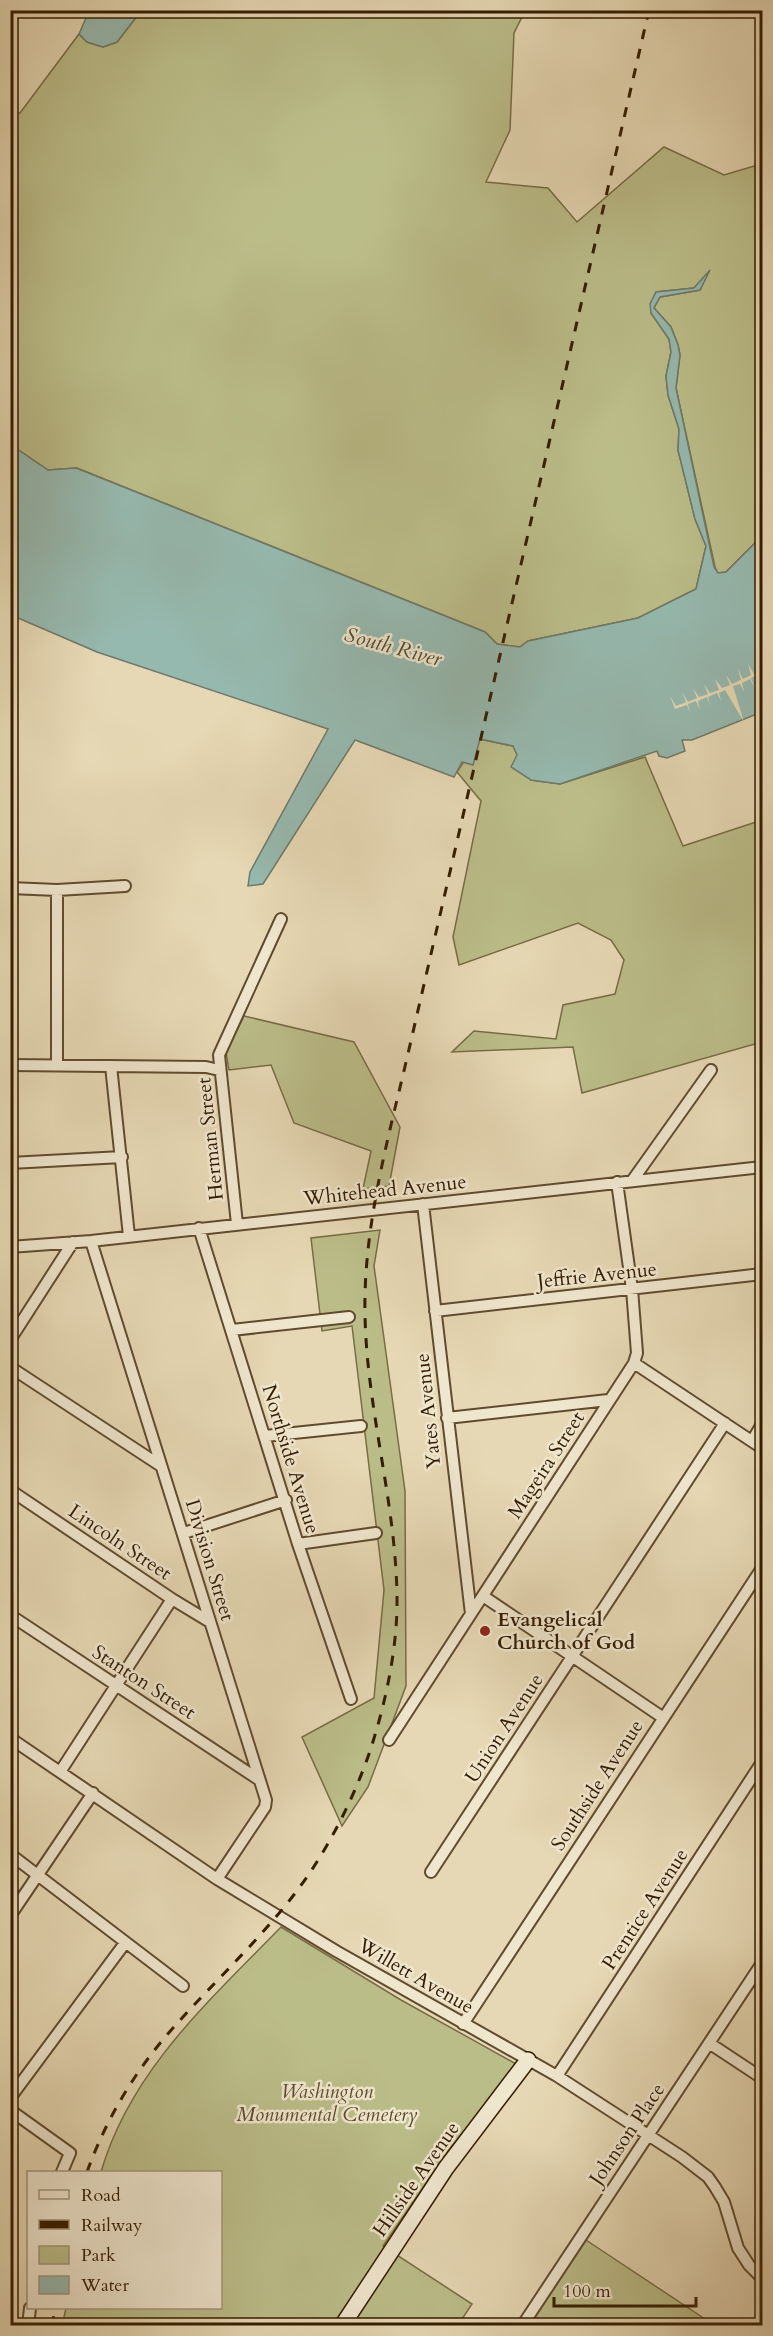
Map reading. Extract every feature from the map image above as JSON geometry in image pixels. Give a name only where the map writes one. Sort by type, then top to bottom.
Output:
[{"type":"street","points":[[10,888],[57,890],[125,886]]},
{"type":"street","points":[[57,890],[57,1065]]},
{"type":"street","name":"Herman Street","points":[[237,1224],[219,1055],[281,919]]},
{"type":"street","points":[[10,1065],[206,1067],[219,1070]]},
{"type":"street","points":[[111,1066],[129,1236]]},
{"type":"street","points":[[632,1181],[711,1070]]},
{"type":"street","points":[[10,1163],[122,1157]]},
{"type":"street","name":"Whitehead Avenue","points":[[12,1248],[762,1167]]},
{"type":"street","points":[[617,1182],[632,1289],[637,1353],[634,1363],[762,1448]]},
{"type":"street","name":"Yates Avenue","points":[[423,1204],[471,1614]]},
{"type":"street","name":"Northside Avenue","points":[[199,1228],[298,1544],[351,1699]]},
{"type":"street","name":"Division Street","points":[[91,1241],[184,1533],[265,1808],[217,1879]]},
{"type":"street","points":[[10,1340],[73,1242]]},
{"type":"street","name":"Jeffrie Avenue","points":[[435,1311],[762,1274]]},
{"type":"street","points":[[232,1330],[349,1317]]},
{"type":"street","name":"Mageira Street","points":[[389,1740],[634,1363]]},
{"type":"street","points":[[10,1367],[161,1466]]},
{"type":"street","points":[[447,1418],[608,1401]]},
{"type":"street","name":"Union Avenue","points":[[431,1872],[725,1423]]},
{"type":"street","points":[[752,1441],[762,1424]]},
{"type":"street","points":[[265,1436],[361,1426]]},
{"type":"street","name":"Lincoln Street","points":[[10,1490],[210,1622]]},
{"type":"street","points":[[184,1533],[286,1500]]},
{"type":"street","points":[[298,1544],[376,1533]]},
{"type":"street","name":"Southside Avenue","points":[[463,2024],[762,1568]]},
{"type":"street","points":[[483,1596],[662,1718]]},
{"type":"street","points":[[60,1772],[172,1599]]},
{"type":"street","name":"Stanton Street","points":[[10,1615],[258,1779]]},
{"type":"street","name":"Willett Avenue","points":[[10,1738],[217,1879],[463,2024],[557,2076],[708,2177],[724,2202],[738,2248],[748,2265],[762,2278]]},
{"type":"street","name":"Prentice Avenue","points":[[557,2076],[762,1762]]},
{"type":"street","points":[[10,1916],[40,1875],[93,1793]]},
{"type":"street","points":[[10,1854],[183,1986]]},
{"type":"street","points":[[10,2098],[125,1943]]},
{"type":"street","name":"Johnson Place","points":[[522,2325],[762,1963]]},
{"type":"street","points":[[709,2043],[762,2078]]},
{"type":"street","name":"Hillside Avenue","points":[[342,2325],[446,2168],[528,2060]]},
{"type":"street","points":[[10,2110],[70,2153],[62,2171]]},
{"type":"street","points":[[28,2325],[30,2309]]},
{"type":"green space","points":[[141,11],[525,11],[514,33],[510,130],[486,182],[548,188],[577,222],[664,147],[724,175],[761,164],[762,536],[726,572],[718,573],[676,388],[680,355],[678,345],[671,327],[654,308],[660,297],[700,290],[708,273],[694,288],[656,292],[651,313],[669,339],[671,352],[666,376],[668,395],[679,429],[678,450],[695,519],[706,546],[696,589],[638,618],[528,641],[520,647],[497,644],[485,632],[77,468],[48,470],[11,445],[11,114],[20,113],[79,34],[87,42],[103,47],[117,42]]},
{"type":"green space","points":[[479,739],[513,746],[531,780],[560,784],[645,757],[683,846],[762,820],[762,1042],[582,1093],[573,1047],[452,1052],[474,1031],[556,1039],[563,1005],[615,994],[624,960],[611,940],[578,923],[459,965],[453,937],[481,801],[457,772]]},
{"type":"green space","points":[[244,1016],[354,1042],[400,1127],[389,1186],[363,1189],[371,1151],[294,1123],[271,1065],[229,1070],[226,1052]]},
{"type":"green space","points":[[380,1230],[374,1266],[405,1491],[406,1686],[368,1787],[342,1826],[302,1737],[374,1698],[384,1590],[352,1326],[322,1331],[311,1238]]},
{"type":"green space","name":"Washington Monumental Cemetery","points":[[281,1927],[401,2000],[518,2065],[449,2150],[383,2246],[472,2304],[458,2325],[333,2323],[62,2326],[66,2309],[222,2309],[222,2171],[101,2171],[114,2135],[131,2101],[152,2069],[200,2010]]},
{"type":"green space","points":[[586,2240],[714,2325],[529,2325]]},
{"type":"water","points":[[89,10],[141,11],[117,42],[103,47],[87,42],[79,34]]},
{"type":"water","name":"South River","points":[[710,270],[700,290],[660,297],[654,308],[671,327],[678,345],[680,355],[676,388],[714,567],[718,573],[726,572],[762,536],[762,712],[692,740],[682,740],[685,751],[667,758],[659,756],[657,751],[560,784],[531,780],[511,767],[517,755],[513,746],[480,739],[473,765],[462,762],[454,777],[355,740],[263,884],[248,886],[250,872],[328,729],[97,652],[11,615],[11,445],[48,470],[76,468],[485,632],[497,644],[520,647],[528,641],[638,618],[696,589],[706,546],[695,519],[678,450],[679,429],[668,395],[666,376],[671,352],[669,339],[651,313],[650,304],[656,292],[694,288]]},
{"type":"pier","points":[[758,659],[762,668],[762,679],[759,674],[751,678],[754,687],[750,679],[742,683],[744,692],[740,684],[733,686],[744,722],[725,690],[719,693],[721,701],[717,693],[708,697],[710,706],[707,697],[698,701],[700,710],[696,701],[688,704],[690,713],[687,705],[675,709],[670,696],[676,706],[686,702],[682,692],[688,702],[697,698],[693,688],[699,697],[708,694],[704,684],[710,693],[719,690],[715,679],[722,688],[730,685],[726,675],[732,684],[741,680],[738,669],[743,679],[751,675],[748,664],[754,674],[761,669]]},
{"type":"railway","points":[[87,2171],[103,2133],[123,2095],[147,2060],[174,2027],[263,1932],[311,1871],[337,1828],[352,1797],[370,1751],[380,1716],[392,1662],[397,1607],[393,1534],[367,1353],[365,1283],[372,1219],[392,1122],[649,10]]},
{"type":"railway","points":[[52,2326],[55,2309]]},
{"type":"place","name":"Evangelical Church of God","points":[[485,1631]]}]
